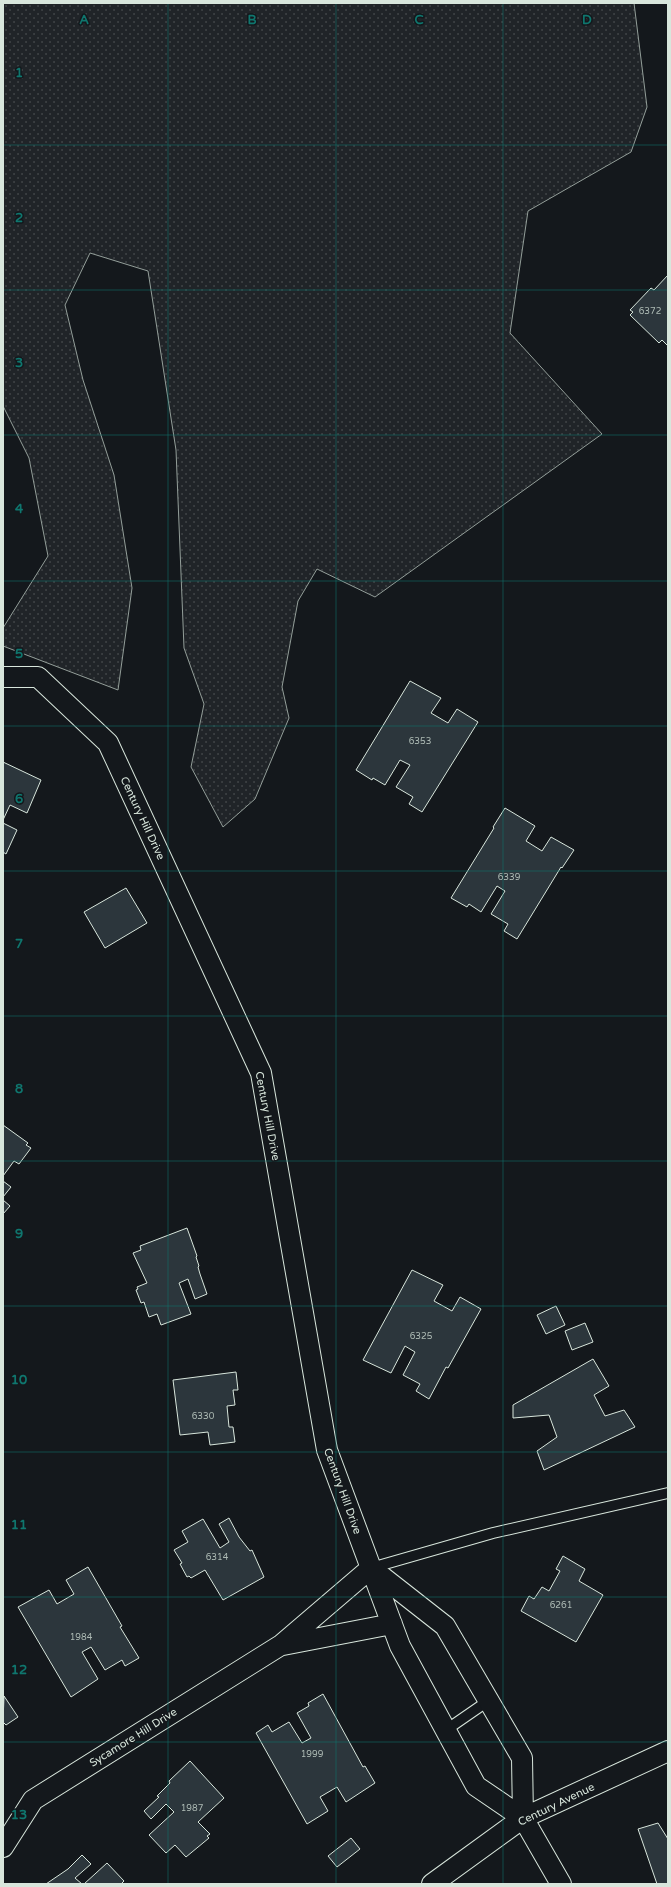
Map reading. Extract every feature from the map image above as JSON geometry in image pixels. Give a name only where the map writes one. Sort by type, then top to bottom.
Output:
[{"type":"street","name":"Century Hill Drive","points":[[3,677],[38,677],[108,743],[261,1073],[327,1450],[400,1646],[476,1786],[523,1818],[561,1884]]},
{"type":"street","name":"Century Hill Drive","points":[[371,1568],[445,1626],[522,1758],[523,1818]]},
{"type":"street","points":[[281,1645],[371,1568]]},
{"type":"street","points":[[281,1645],[392,1624]]},
{"type":"street","name":"Sycamore Hill Drive","points":[[3,1847],[33,1800],[281,1645]]},
{"type":"street","name":"Century Avenue","points":[[432,1884],[523,1818],[668,1751]]},
{"type":"lane","points":[[371,1568],[493,1533],[668,1493]]},
{"type":"lane","points":[[446,1730],[488,1701]]},
{"type":"shaded area","points":[[3,3],[634,3],[647,107],[631,152],[528,211],[510,333],[602,434],[375,597],[317,569],[298,601],[282,687],[289,718],[255,799],[223,827],[191,767],[204,704],[184,648],[176,450],[148,271],[90,253],[65,305],[83,380],[114,475],[132,588],[118,690],[3,646],[3,628],[48,556],[29,458],[3,406]]},
{"type":"building","points":[[668,275],[668,346],[662,340],[659,343],[630,315],[633,312],[630,310],[651,288],[654,290]]},
{"type":"building","points":[[410,681],[441,698],[431,713],[448,723],[457,709],[478,722],[422,812],[409,804],[413,797],[396,787],[410,765],[400,760],[385,785],[373,778],[372,780],[356,770]]},
{"type":"building","points":[[3,762],[41,780],[27,813],[10,805],[3,820]]},
{"type":"building","points":[[505,808],[535,826],[526,841],[542,851],[551,837],[574,850],[562,868],[561,867],[517,939],[504,931],[508,924],[491,914],[505,891],[497,886],[481,912],[469,904],[467,907],[451,898]]},
{"type":"building","points":[[3,823],[17,830],[6,854],[3,852]]},
{"type":"building","points":[[126,888],[147,923],[105,948],[84,912]]},
{"type":"building","points":[[3,1125],[28,1143],[26,1145],[31,1148],[19,1164],[14,1161],[3,1176]]},
{"type":"building","points":[[3,1181],[11,1187],[3,1197]]},
{"type":"building","points":[[3,1200],[10,1206],[3,1214]]},
{"type":"building","points":[[187,1228],[197,1256],[198,1267],[207,1294],[195,1299],[188,1279],[179,1283],[191,1314],[161,1325],[157,1314],[149,1317],[144,1302],[141,1303],[136,1290],[138,1289],[137,1287],[147,1283],[133,1253],[141,1250],[140,1246]]},
{"type":"building","points":[[412,1270],[443,1285],[434,1301],[452,1311],[460,1297],[481,1309],[448,1368],[446,1367],[429,1399],[416,1391],[420,1384],[403,1375],[415,1352],[405,1346],[391,1373],[363,1360]]},
{"type":"building","points":[[556,1306],[565,1325],[546,1334],[537,1315]]},
{"type":"building","points":[[585,1323],[593,1342],[572,1350],[565,1331]]},
{"type":"building","points":[[593,1359],[609,1386],[594,1395],[605,1416],[624,1410],[635,1427],[544,1470],[537,1451],[557,1437],[549,1415],[513,1418],[513,1405]]},
{"type":"building","points":[[236,1372],[238,1390],[233,1390],[235,1405],[227,1406],[229,1427],[233,1427],[235,1442],[210,1445],[208,1432],[180,1435],[173,1380]]},
{"type":"building","points":[[229,1518],[239,1537],[250,1551],[252,1550],[264,1577],[223,1600],[205,1570],[191,1578],[189,1576],[187,1577],[180,1564],[182,1563],[174,1550],[188,1542],[182,1531],[203,1519],[220,1548],[229,1542],[219,1524]]},
{"type":"building","points":[[563,1556],[585,1569],[579,1581],[603,1595],[576,1642],[521,1611],[529,1596],[534,1599],[542,1587],[549,1591],[560,1571],[556,1569]]},
{"type":"building","points":[[88,1567],[122,1626],[120,1627],[139,1658],[125,1666],[122,1660],[105,1670],[91,1647],[82,1652],[98,1679],[71,1697],[18,1607],[49,1590],[57,1604],[74,1594],[66,1580]]},
{"type":"building","points":[[323,1694],[363,1767],[365,1766],[375,1783],[346,1802],[337,1787],[320,1797],[328,1811],[307,1824],[256,1733],[268,1725],[272,1732],[289,1722],[302,1743],[311,1738],[297,1713],[309,1706],[308,1703]]},
{"type":"building","points":[[4,1696],[18,1717],[6,1725],[3,1722]]},
{"type":"building","points":[[190,1761],[224,1798],[198,1822],[210,1834],[207,1836],[209,1838],[186,1857],[175,1845],[166,1853],[149,1835],[174,1812],[166,1804],[151,1819],[144,1811],[159,1797],[157,1796],[170,1783],[169,1781]]},
{"type":"building","points":[[658,1823],[668,1839],[668,1884],[657,1884],[638,1829]]},
{"type":"building","points":[[351,1838],[360,1849],[337,1867],[328,1856]]},
{"type":"building","points":[[82,1855],[91,1864],[75,1878],[82,1884],[46,1884],[68,1869]]},
{"type":"building","points":[[107,1863],[124,1881],[121,1884],[84,1884]]}]
